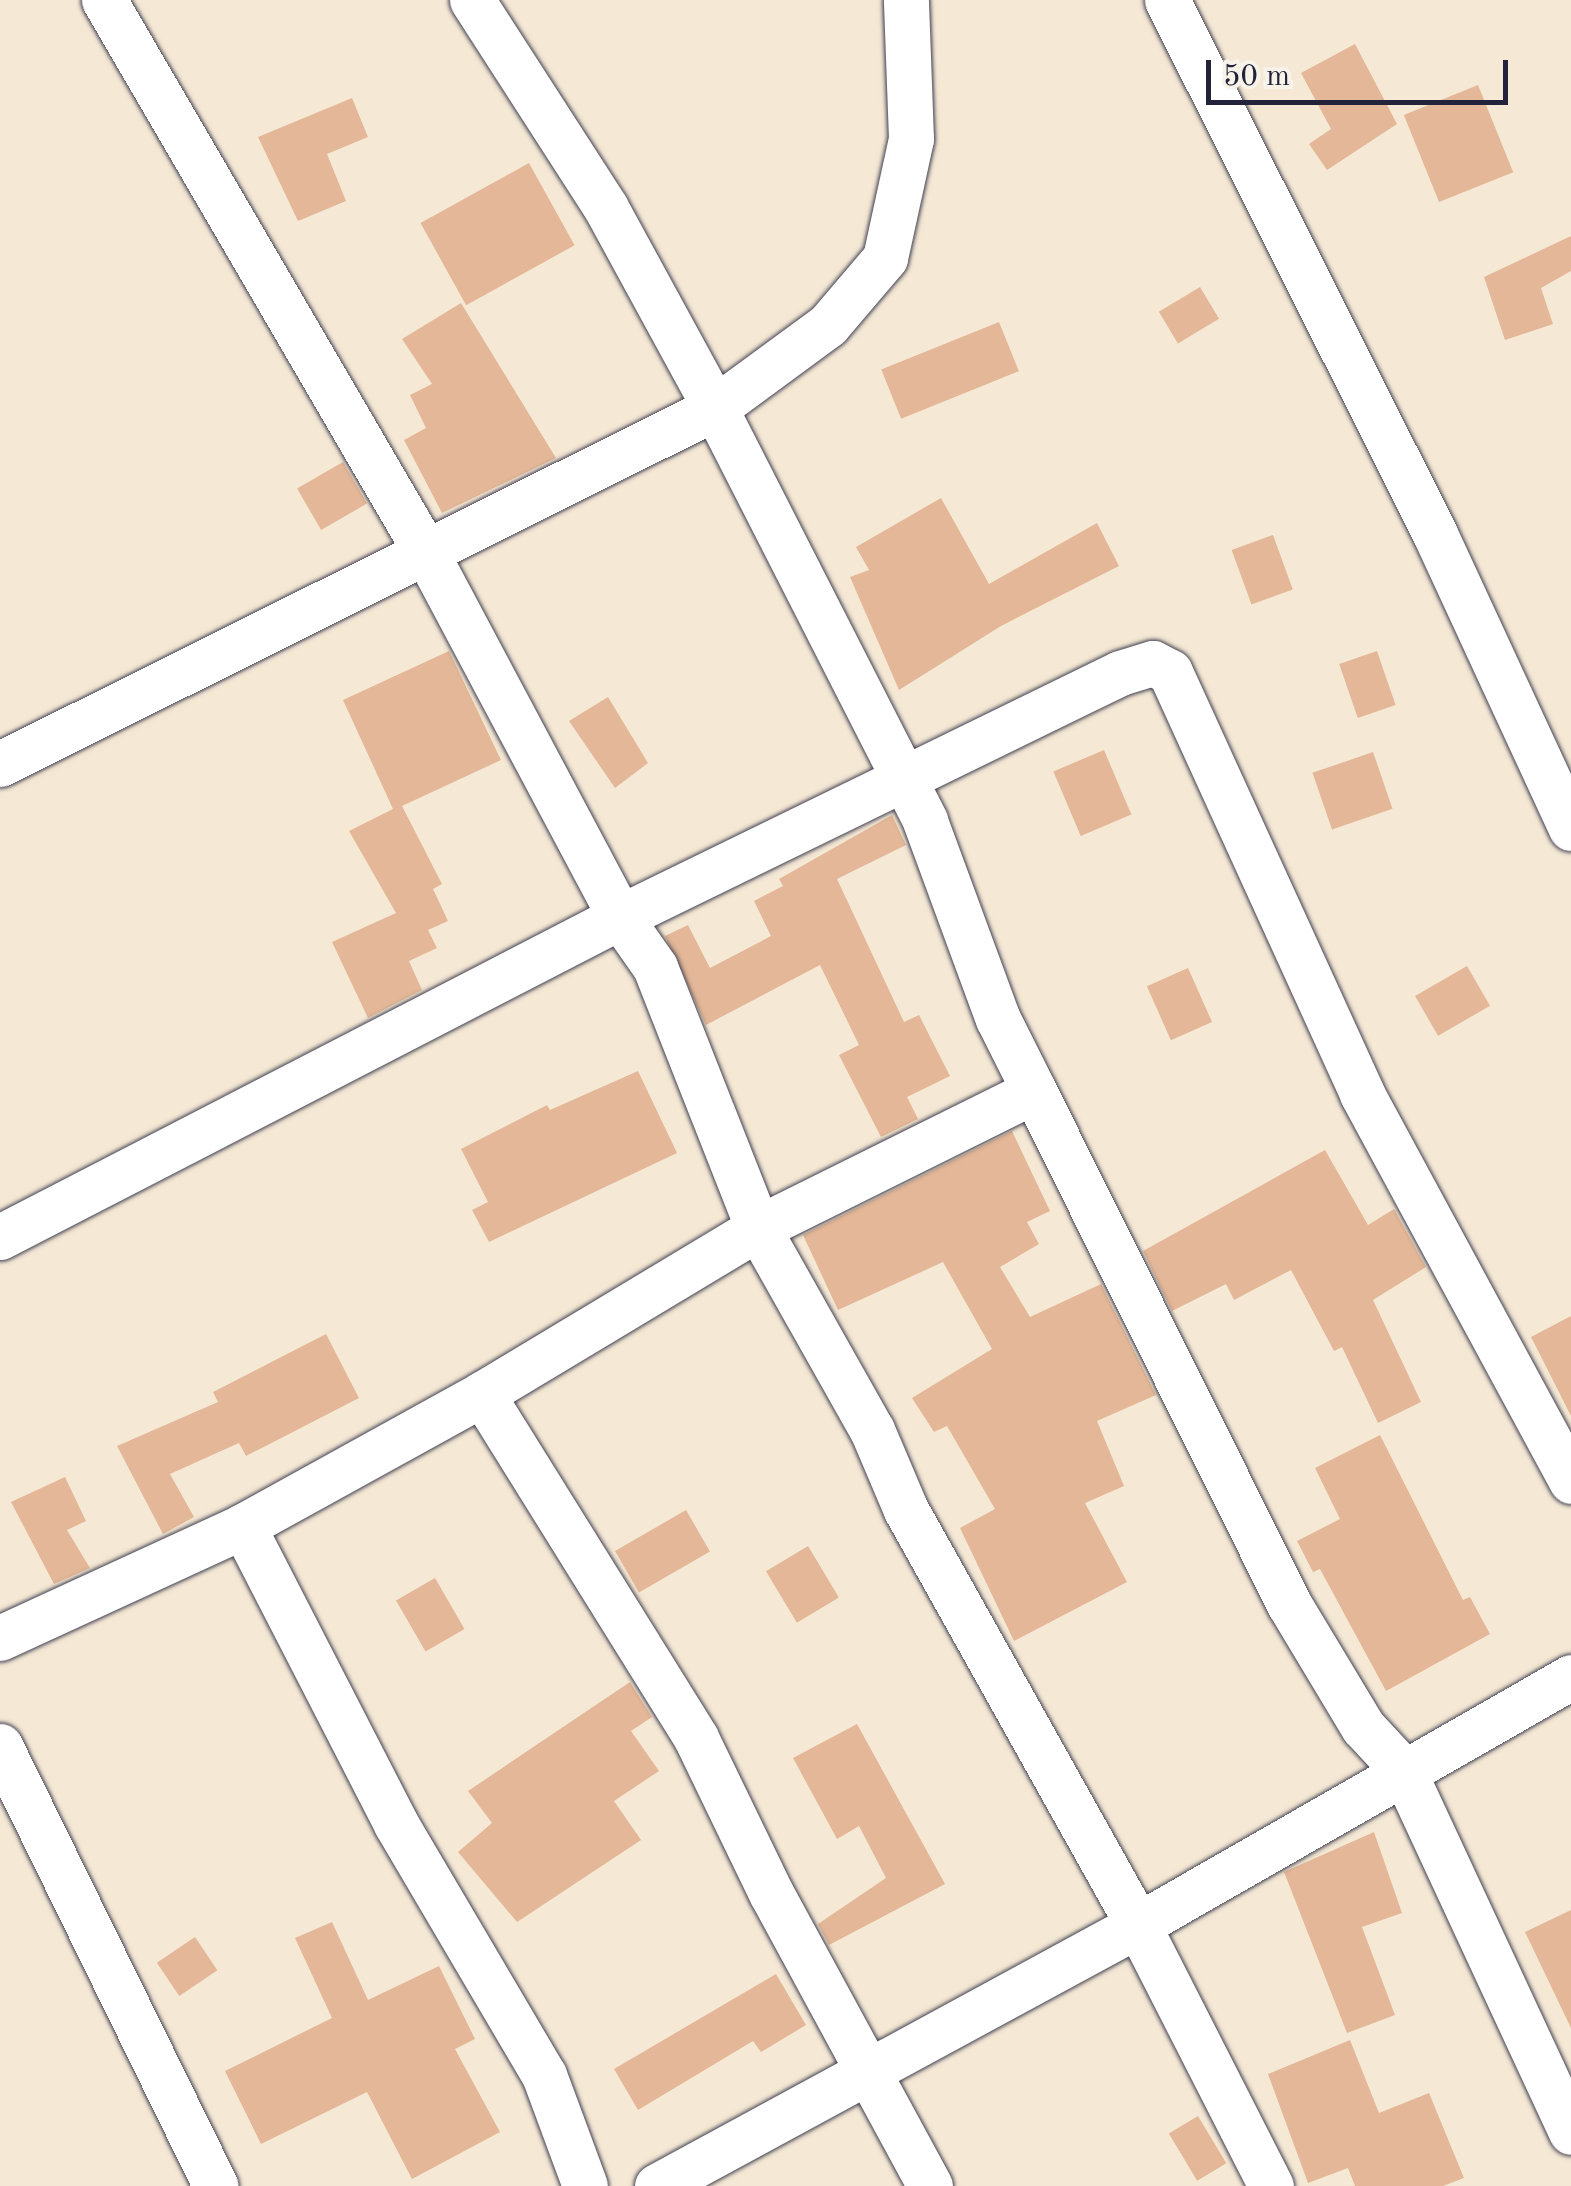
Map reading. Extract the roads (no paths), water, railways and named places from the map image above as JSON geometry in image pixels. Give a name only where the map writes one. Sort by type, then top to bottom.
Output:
[{"type":"street","points":[[104,0],[428,556],[620,917],[655,967],[689,1042],[758,1228],[872,1430],[906,1510],[1138,1924],[1272,2186]]},
{"type":"street","points":[[472,0],[606,208],[715,408],[925,821],[998,1019],[1289,1604],[1363,1728],[1403,1770],[1571,2132]]},
{"type":"street","points":[[0,764],[428,556],[715,408],[828,325],[885,258],[911,139],[906,0]]},
{"type":"street","points":[[1167,0],[1436,534],[1571,828]]},
{"type":"street","points":[[0,1237],[620,917],[1120,673],[1153,663],[1170,672],[1362,1094],[1571,1481]]},
{"type":"street","points":[[0,1638],[243,1526],[482,1394],[758,1228],[1034,1091]]},
{"type":"street","points":[[482,1394],[696,1738],[930,2186]]},
{"type":"street","points":[[243,1526],[396,1824],[544,2075],[585,2186]]},
{"type":"street","points":[[657,2186],[866,2067],[1138,1924],[1571,1677]]},
{"type":"street","points":[[0,1746],[216,2186]]}]
